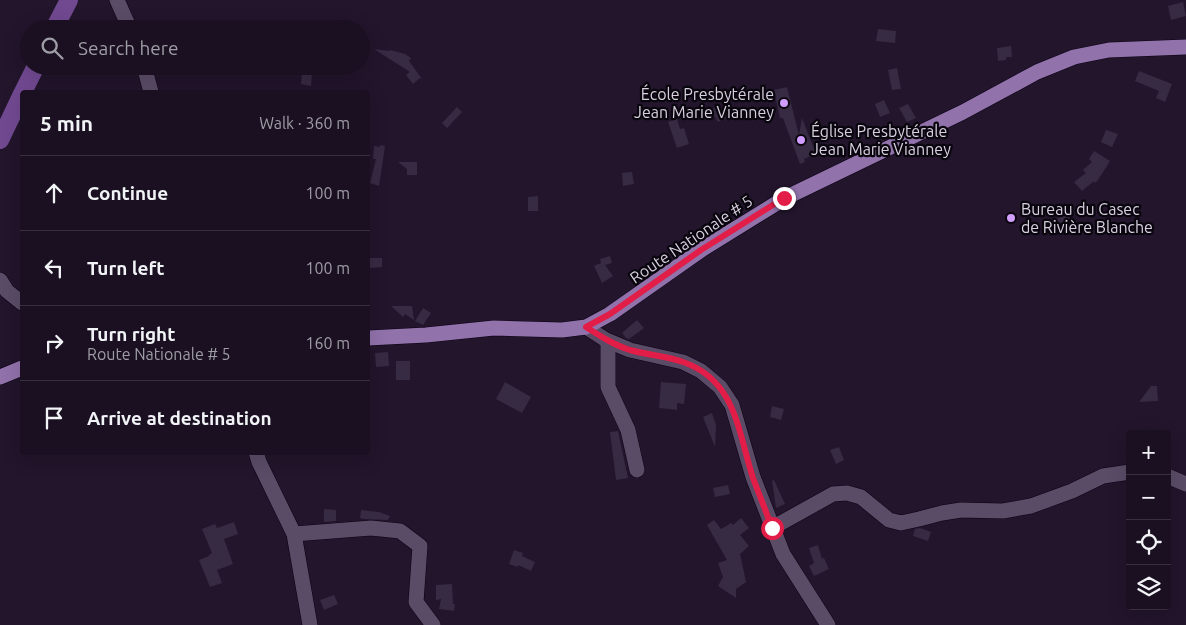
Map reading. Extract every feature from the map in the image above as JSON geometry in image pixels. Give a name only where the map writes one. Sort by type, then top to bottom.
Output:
[{"type":"main road","name":"Route Nationale # 5","points":[[370,338],[494,328],[562,330],[586,327],[610,314],[701,250],[784,198],[963,112],[1037,72],[1074,57],[1109,50],[1186,47]]},
{"type":"main road","points":[[0,377],[20,369]]},
{"type":"street","points":[[117,0],[126,20]]},
{"type":"street","points":[[146,75],[150,90]]},
{"type":"street","points":[[0,280],[7,291],[20,301]]},
{"type":"street","points":[[586,327],[608,341],[630,350],[684,362],[702,371],[720,387],[732,405],[753,478],[783,554],[828,625]]},
{"type":"street","points":[[608,341],[608,387],[628,430],[637,470]]},
{"type":"street","points":[[257,455],[294,534],[310,625]]},
{"type":"street","points":[[772,528],[833,494],[847,493],[861,497],[889,520],[901,523],[961,510],[1003,510],[1031,506],[1072,491],[1103,476],[1126,473]]},
{"type":"street","points":[[1171,478],[1186,484]]},
{"type":"street","points":[[294,534],[371,528],[400,531],[420,546],[416,602],[433,625]]},
{"type":"building","points":[[1183,2],[1186,16],[1171,20],[1168,6]]},
{"type":"building","points":[[878,29],[896,31],[895,43],[876,41]]},
{"type":"building","points":[[1011,46],[1012,57],[1006,57],[1006,60],[998,61],[997,48]]},
{"type":"building","points":[[374,49],[390,50],[405,54],[411,58],[409,61],[422,79],[420,78],[413,84],[406,75],[410,72]]},
{"type":"building","points":[[897,68],[901,89],[892,90],[888,70]]},
{"type":"building","points":[[1139,71],[1172,84],[1165,102],[1156,98],[1159,91],[1135,81]]},
{"type":"building","points":[[302,75],[312,75],[311,86],[301,84]]},
{"type":"building","points":[[787,87],[799,135],[802,118],[816,154],[804,159],[805,162],[800,164],[783,118],[780,118],[774,90]]},
{"type":"building","points":[[884,100],[890,113],[880,117],[875,104]]},
{"type":"building","points":[[908,104],[916,118],[907,122],[899,108]]},
{"type":"building","points":[[719,105],[726,118],[718,122],[711,110]]},
{"type":"building","points":[[457,107],[462,112],[447,128],[442,123]]},
{"type":"building","points":[[677,119],[680,129],[684,128],[689,144],[677,148],[668,122]]},
{"type":"building","points":[[1106,130],[1118,134],[1112,147],[1101,142]]},
{"type":"building","points":[[380,145],[385,146],[379,186],[370,183],[376,159],[373,159],[374,146],[380,147]]},
{"type":"building","points":[[1094,151],[1110,161],[1098,180],[1082,191],[1074,182],[1086,173],[1083,170],[1092,162],[1089,159]]},
{"type":"building","points":[[398,162],[417,162],[417,175],[407,175],[407,169]]},
{"type":"building","points":[[632,172],[634,184],[623,186],[622,173]]},
{"type":"building","points":[[538,196],[538,211],[528,211],[528,197]]},
{"type":"building","points":[[1068,214],[1072,224],[1058,230],[1053,220]]},
{"type":"building","points":[[610,256],[612,263],[605,265],[613,276],[602,283],[594,266],[601,263],[600,259]]},
{"type":"building","points":[[370,258],[382,258],[382,267],[370,268]]},
{"type":"building","points":[[391,306],[412,306],[414,320],[405,314],[403,317]]},
{"type":"building","points":[[423,308],[431,313],[423,325],[415,321]]},
{"type":"building","points":[[637,320],[644,328],[629,339],[626,338],[622,333]]},
{"type":"building","points":[[388,352],[389,366],[376,367],[375,353]]},
{"type":"building","points":[[396,361],[410,361],[410,380],[396,380]]},
{"type":"building","points":[[505,382],[531,397],[522,413],[496,399]]},
{"type":"building","points":[[661,382],[686,384],[684,404],[677,403],[677,410],[659,408]]},
{"type":"building","points":[[1151,386],[1157,386],[1158,401],[1139,402]]},
{"type":"building","points":[[772,406],[784,409],[781,420],[770,417]]},
{"type":"building","points":[[712,413],[716,425],[715,447],[703,417]]},
{"type":"building","points":[[618,431],[628,478],[616,480],[610,432]]},
{"type":"building","points":[[839,447],[844,460],[836,464],[830,450]]},
{"type":"building","points":[[774,480],[785,504],[776,508],[772,481]]},
{"type":"building","points":[[728,485],[730,494],[715,497],[713,488]]},
{"type":"building","points":[[324,509],[336,510],[336,521],[324,522]]},
{"type":"building","points":[[361,510],[379,512],[390,516],[388,520],[363,519],[360,518]]},
{"type":"building","points":[[741,518],[749,528],[740,535],[749,546],[740,554],[746,582],[736,589],[736,598],[718,586],[723,577],[718,563],[727,560],[707,525],[714,520],[721,529],[731,523],[733,525]]},
{"type":"building","points":[[234,522],[238,534],[224,539],[233,564],[217,570],[222,583],[210,587],[199,560],[212,553],[202,529],[215,524],[217,528]]},
{"type":"building","points":[[920,528],[931,532],[928,541],[913,536],[915,529]]},
{"type":"building","points":[[818,545],[822,559],[824,558],[829,569],[814,576],[809,566],[814,563],[809,548]]},
{"type":"building","points":[[514,550],[523,553],[522,556],[535,562],[531,571],[518,565],[518,567],[509,564]]},
{"type":"building","points":[[452,584],[453,604],[455,604],[454,611],[439,609],[441,599],[436,600],[436,585]]},
{"type":"building","points":[[334,595],[338,604],[324,610],[320,600]]},
{"type":"waterway","points":[[59,20],[69,0]]},
{"type":"waterway","points":[[24,90],[32,75]]},
{"type":"waterway","points":[[0,140],[20,98]]},
{"type":"place","name":"École Presbytérale Jean Marie Vianney","points":[[784,103]]},
{"type":"place","name":"Église Presbytérale Jean Marie Vianney","points":[[801,140]]},
{"type":"place","name":"Bureau du Casec de Rivière Blanche","points":[[1011,218]]},
{"type":"route","points":[[772,528],[753,478],[732,405],[720,387],[702,371],[684,362],[630,350],[606,340],[586,327],[610,314],[701,250],[784,198]]}]
